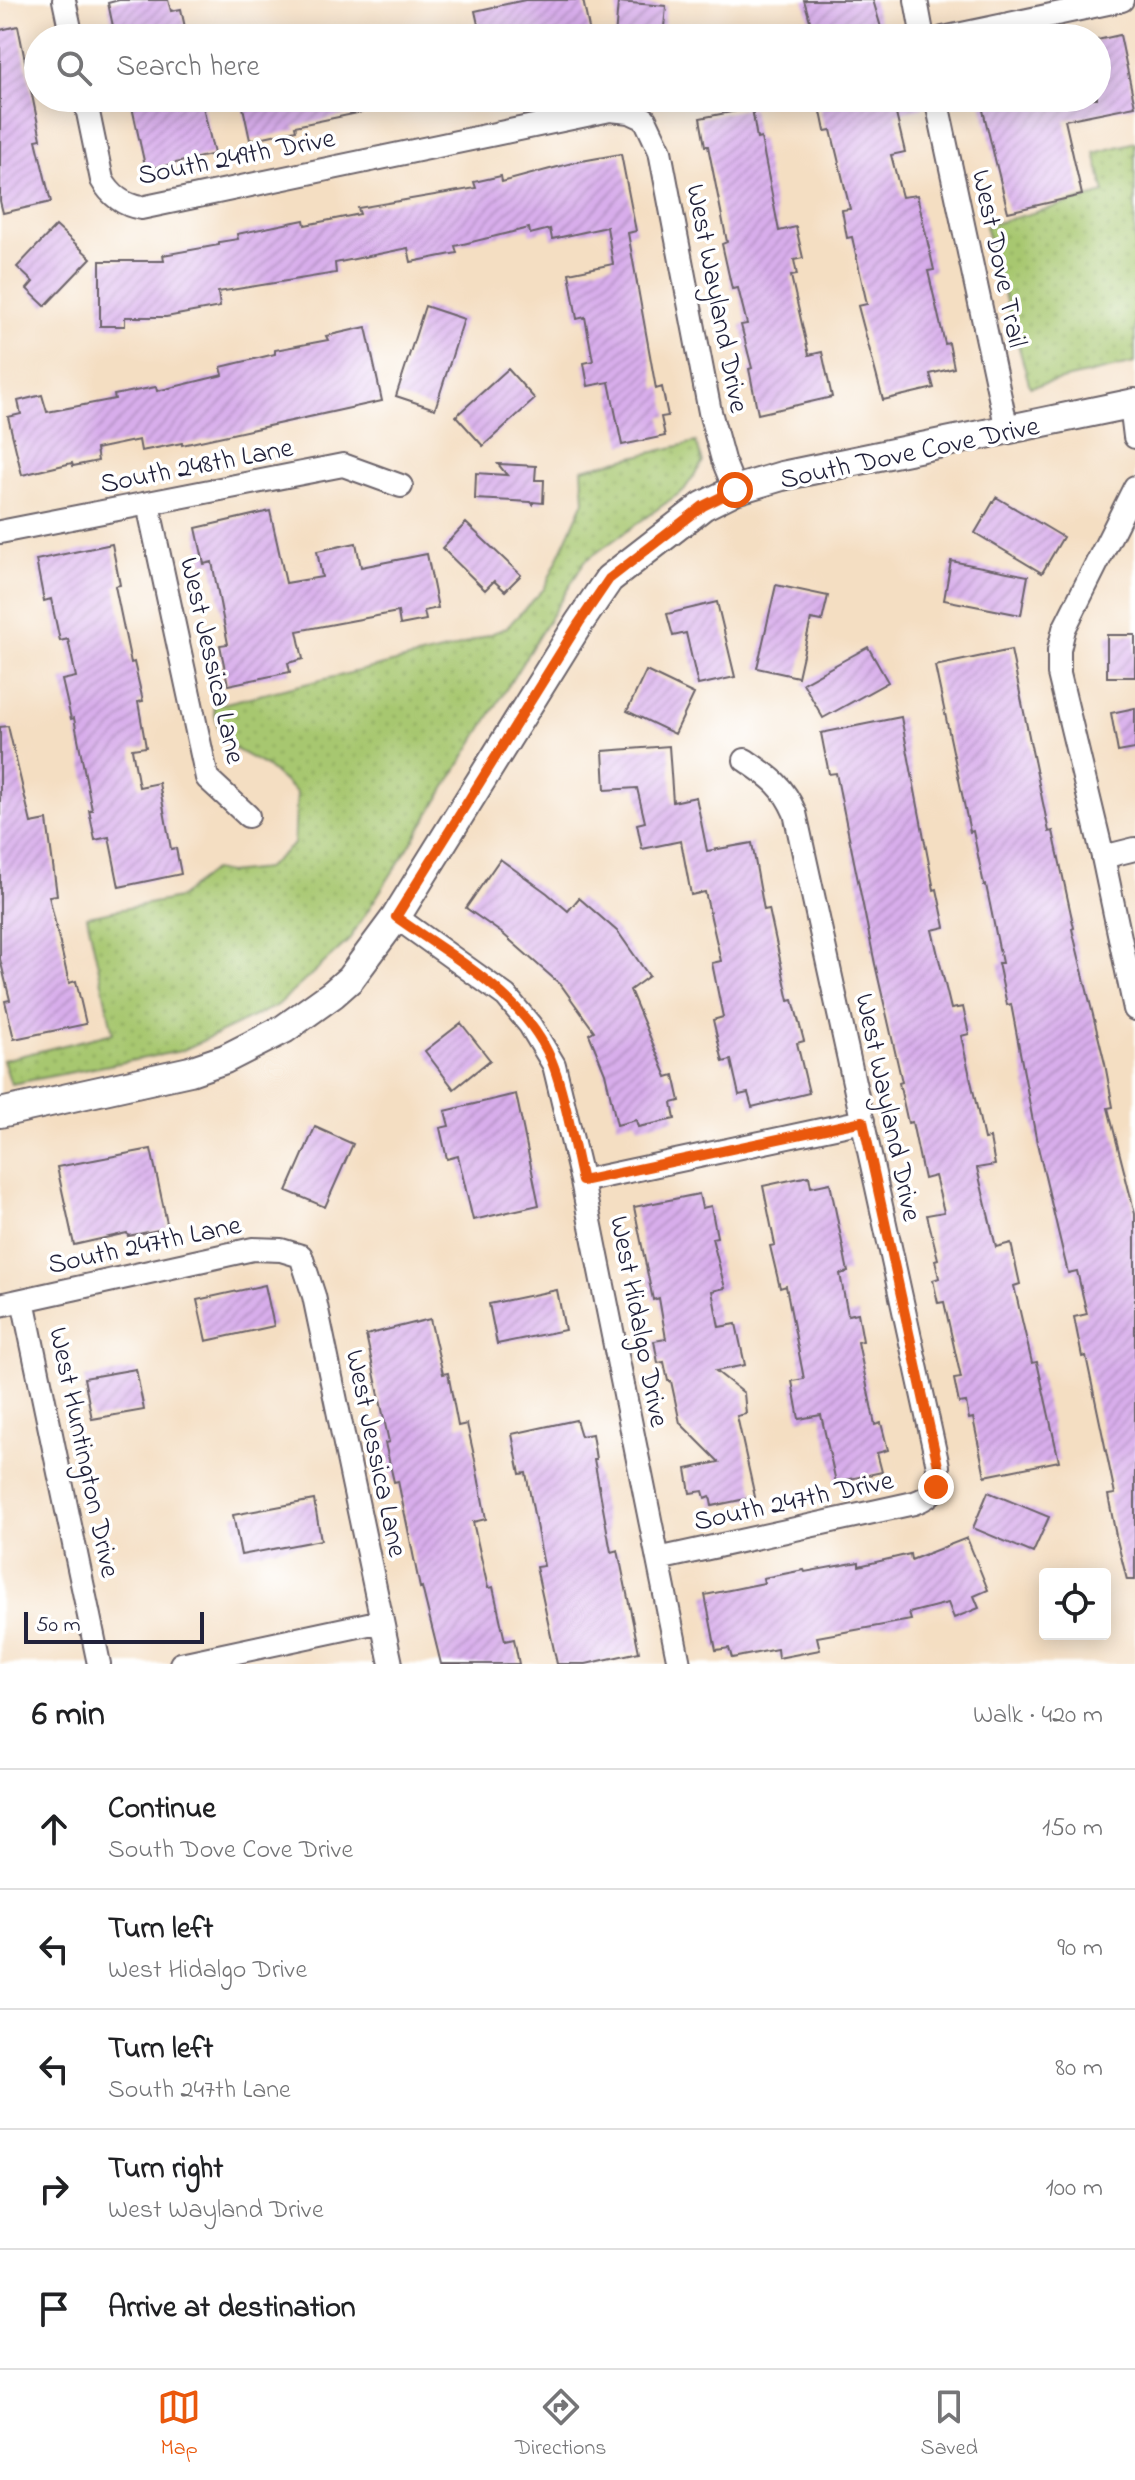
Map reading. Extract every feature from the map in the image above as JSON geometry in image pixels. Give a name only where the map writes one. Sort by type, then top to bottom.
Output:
[{"type":"street","points":[[64,0],[69,24]]},
{"type":"street","points":[[916,0],[920,24]]},
{"type":"street","points":[[1009,24],[1122,0]]},
{"type":"street","name":"South 249th Drive","points":[[88,112],[102,180],[120,201],[141,208],[600,112]]},
{"type":"street","name":"South 249th Drive","points":[[630,112],[645,119]]},
{"type":"street","name":"West Dove Trail","points":[[939,112],[1007,430]]},
{"type":"street","name":"West Wayland Drive","points":[[645,119],[660,151],[710,412],[735,490]]},
{"type":"street","points":[[1133,403],[1135,437]]},
{"type":"street","name":"South Dove Cove Drive","points":[[0,1113],[190,1071],[225,1059],[284,1029],[333,994],[350,979],[396,917],[609,579],[703,506],[735,490],[782,476],[1133,403]]},
{"type":"street","name":"South 248th Lane","points":[[0,532],[343,465],[401,486]]},
{"type":"street","points":[[1135,487],[1064,629],[1059,650],[1059,674],[1103,857],[1135,1009]]},
{"type":"street","name":"West Jessica Lane","points":[[148,504],[207,778],[248,816]]},
{"type":"street","name":"West Wayland Drive","points":[[745,760],[773,778],[787,793],[795,813],[938,1466],[936,1487]]},
{"type":"street","points":[[1103,857],[1135,849]]},
{"type":"street","name":"West Hidalgo Drive","points":[[396,917],[506,996],[530,1025],[554,1065],[582,1181],[679,1664]]},
{"type":"street","points":[[582,1181],[863,1121]]},
{"type":"street","name":"South 247th Lane","points":[[0,1305],[253,1249],[281,1250],[301,1256]]},
{"type":"street","name":"West Jessica Lane","points":[[301,1256],[314,1296],[391,1664]]},
{"type":"street","name":"West Huntington Drive","points":[[23,1300],[99,1664]]},
{"type":"street","name":"South 247th Drive","points":[[658,1559],[914,1503],[928,1498],[936,1487]]},
{"type":"street","points":[[181,1664],[382,1621]]},
{"type":"green space","points":[[1135,142],[1135,363],[1030,387],[985,226],[1105,193],[1095,153]]},
{"type":"green space","points":[[696,442],[703,462],[684,490],[585,561],[348,941],[278,1005],[181,1051],[11,1084],[3,1060],[113,1033],[87,916],[178,898],[213,870],[228,873],[265,869],[294,844],[297,793],[266,766],[235,749],[219,732],[213,706],[454,648],[506,628],[544,589],[584,501],[582,469]]},
{"type":"building","points":[[119,0],[168,0],[171,11],[181,9],[184,24],[112,24],[108,3]]},
{"type":"building","points":[[525,0],[583,0],[588,24],[478,24],[475,11]]},
{"type":"building","points":[[804,0],[873,0],[880,24],[811,24]]},
{"type":"building","points":[[618,2],[666,6],[664,24],[616,24]]},
{"type":"building","points":[[18,26],[24,55],[24,112],[36,112],[41,139],[36,140],[51,202],[3,213],[0,201],[0,30]]},
{"type":"building","points":[[1120,35],[1135,106],[1111,111],[1111,37]]},
{"type":"building","points":[[133,112],[204,112],[214,154],[146,170]]},
{"type":"building","points":[[244,112],[363,112],[295,126],[296,130],[250,140]]},
{"type":"building","points":[[731,112],[753,112],[757,139],[761,138],[779,231],[796,227],[803,258],[794,260],[797,275],[791,276],[809,355],[822,352],[832,397],[758,414],[749,369],[752,368],[741,325],[747,324],[738,288],[732,289],[722,244],[727,242],[700,118]]},
{"type":"building","points":[[821,112],[904,112],[896,114],[905,152],[891,155],[902,197],[917,195],[934,270],[928,271],[945,344],[949,343],[954,368],[930,374],[934,388],[883,400],[858,306],[867,304],[852,237],[847,238],[842,210],[850,209],[831,130],[825,131]]},
{"type":"building","points":[[983,112],[1105,112],[1065,120],[1082,195],[1008,212]]},
{"type":"building","points":[[621,154],[636,231],[628,233],[656,389],[662,387],[668,416],[661,417],[665,436],[622,445],[609,382],[588,386],[584,363],[593,361],[585,317],[577,319],[569,273],[613,264],[607,227],[552,239],[550,229],[530,234],[529,228],[455,246],[457,253],[411,262],[408,248],[335,263],[336,273],[218,292],[220,307],[166,317],[125,317],[125,326],[100,326],[100,261],[164,261],[163,255],[219,245],[219,242],[238,239],[237,234],[304,220],[305,225],[360,214],[358,208],[476,188],[474,182],[501,176],[502,182],[576,162]]},
{"type":"building","points":[[56,226],[91,258],[45,306],[27,289],[33,282],[17,267]]},
{"type":"building","points":[[425,306],[464,319],[435,409],[396,396]]},
{"type":"building","points":[[366,327],[382,401],[182,445],[141,451],[139,440],[96,449],[98,461],[73,466],[72,463],[22,475],[8,417],[21,414],[18,401],[42,395],[47,412],[115,399],[114,395],[156,387],[157,391],[223,375],[221,367],[275,354],[275,350],[328,340],[326,336]]},
{"type":"building","points":[[508,369],[535,399],[483,446],[456,416]]},
{"type":"building","points":[[498,464],[536,466],[535,480],[544,480],[543,503],[475,499],[476,473],[507,475]]},
{"type":"building","points":[[996,497],[1063,537],[1042,573],[975,533]]},
{"type":"building","points":[[270,511],[286,583],[322,577],[317,551],[356,543],[361,567],[427,554],[438,608],[424,611],[426,620],[400,625],[398,612],[297,631],[303,659],[288,663],[290,672],[228,685],[220,645],[228,644],[212,562],[204,564],[196,528]]},
{"type":"building","points":[[466,523],[521,575],[505,591],[494,581],[485,590],[442,548]]},
{"type":"building","points":[[112,544],[120,585],[115,586],[131,663],[134,662],[143,701],[138,702],[146,747],[132,749],[139,787],[159,783],[171,849],[176,848],[181,874],[119,887],[109,837],[95,840],[74,718],[71,719],[62,680],[76,677],[68,639],[60,641],[51,599],[44,601],[36,560]]},
{"type":"building","points":[[951,561],[1028,576],[1021,615],[944,600]]},
{"type":"building","points":[[776,585],[828,596],[822,621],[811,619],[798,677],[757,668]]},
{"type":"building","points":[[717,602],[735,677],[698,685],[686,633],[673,636],[667,614]]},
{"type":"building","points":[[1107,635],[1135,635],[1135,677],[1107,677]]},
{"type":"building","points":[[868,647],[888,682],[823,718],[803,683]]},
{"type":"building","points":[[1011,650],[1049,832],[1053,831],[1072,929],[1105,1064],[1113,1107],[1108,1108],[1135,1214],[1135,1580],[1127,1580],[1116,1536],[1108,1495],[1115,1494],[1086,1356],[1082,1357],[1074,1317],[1087,1314],[1077,1271],[1068,1273],[1037,1143],[1011,1004],[1007,1005],[998,963],[1002,963],[986,885],[973,831],[970,832],[935,666]]},
{"type":"building","points":[[646,671],[694,694],[675,734],[627,711]]},
{"type":"building","points":[[1135,708],[1135,749],[1118,752],[1111,713]]},
{"type":"building","points":[[901,717],[934,890],[937,889],[945,927],[932,930],[951,1009],[963,1007],[969,1034],[961,1036],[984,1139],[990,1138],[995,1165],[977,1168],[996,1247],[1011,1243],[1020,1284],[1014,1286],[1032,1363],[1037,1362],[1059,1461],[985,1476],[973,1418],[969,1419],[966,1402],[959,1403],[954,1379],[961,1378],[944,1302],[938,1303],[933,1280],[939,1278],[935,1260],[938,1259],[927,1215],[944,1212],[935,1176],[924,1179],[912,1122],[908,1123],[836,773],[829,774],[821,733]]},
{"type":"building","points":[[8,726],[31,823],[47,820],[57,895],[49,896],[69,983],[76,981],[86,1024],[14,1039],[5,1001],[10,1000],[0,959],[0,727]]},
{"type":"building","points":[[669,746],[673,802],[696,797],[707,851],[752,843],[764,910],[769,909],[789,1001],[793,1000],[804,1041],[797,1043],[809,1093],[752,1107],[748,1093],[739,1095],[731,1060],[723,1062],[713,1020],[723,1017],[712,963],[721,961],[705,892],[691,895],[681,841],[642,849],[637,824],[645,822],[637,788],[605,790],[603,751]]},
{"type":"building","points":[[500,859],[568,911],[579,898],[618,932],[649,976],[630,990],[667,1077],[674,1075],[680,1101],[672,1103],[675,1119],[638,1127],[636,1120],[617,1125],[605,1073],[589,1034],[594,1031],[561,985],[503,934],[466,908]]},
{"type":"building","points":[[461,1023],[490,1060],[454,1089],[425,1051]]},
{"type":"building","points":[[516,1094],[539,1205],[473,1220],[458,1156],[447,1159],[440,1128],[449,1126],[445,1111]]},
{"type":"building","points":[[315,1127],[353,1144],[325,1207],[287,1191]]},
{"type":"building","points":[[151,1149],[168,1228],[74,1245],[57,1167]]},
{"type":"building","points":[[809,1176],[811,1187],[830,1183],[848,1272],[840,1274],[848,1315],[858,1313],[863,1341],[858,1342],[875,1425],[881,1423],[888,1450],[877,1453],[882,1472],[836,1482],[821,1415],[799,1419],[792,1381],[804,1379],[786,1286],[780,1288],[770,1246],[775,1245],[763,1186]]},
{"type":"building","points":[[699,1194],[702,1208],[711,1206],[717,1237],[712,1238],[725,1288],[712,1291],[719,1327],[736,1324],[745,1365],[716,1371],[744,1393],[746,1414],[737,1416],[755,1497],[712,1506],[710,1496],[705,1498],[703,1491],[690,1493],[686,1469],[719,1462],[680,1423],[671,1381],[668,1381],[664,1362],[658,1363],[654,1341],[666,1339],[659,1298],[653,1300],[634,1207]]},
{"type":"building","points":[[265,1285],[274,1326],[206,1341],[197,1300]]},
{"type":"building","points":[[557,1290],[565,1330],[497,1344],[489,1304]]},
{"type":"building","points":[[430,1319],[443,1374],[448,1373],[458,1426],[467,1424],[475,1460],[486,1519],[473,1522],[488,1588],[493,1587],[505,1641],[514,1639],[519,1664],[441,1664],[420,1588],[398,1481],[394,1482],[385,1443],[389,1442],[366,1335]]},
{"type":"building","points":[[136,1369],[144,1410],[92,1419],[84,1378]]},
{"type":"building","points":[[576,1420],[581,1436],[592,1434],[611,1552],[618,1550],[639,1652],[586,1664],[557,1664],[536,1567],[544,1566],[526,1473],[520,1474],[512,1434]]},
{"type":"building","points":[[988,1492],[1049,1517],[1033,1553],[973,1528]]},
{"type":"building","points":[[314,1500],[321,1540],[241,1555],[233,1515]]},
{"type":"building","points":[[967,1538],[988,1590],[974,1596],[979,1608],[954,1618],[948,1603],[909,1613],[911,1620],[817,1637],[820,1650],[778,1658],[777,1649],[732,1658],[729,1648],[716,1650],[705,1595],[764,1583],[763,1578],[804,1570],[859,1562],[859,1566],[910,1554],[911,1560]]},
{"type":"route","points":[[735,490],[703,506],[609,579],[396,917],[506,996],[530,1025],[554,1065],[582,1181],[863,1121],[938,1466],[936,1487]]}]
